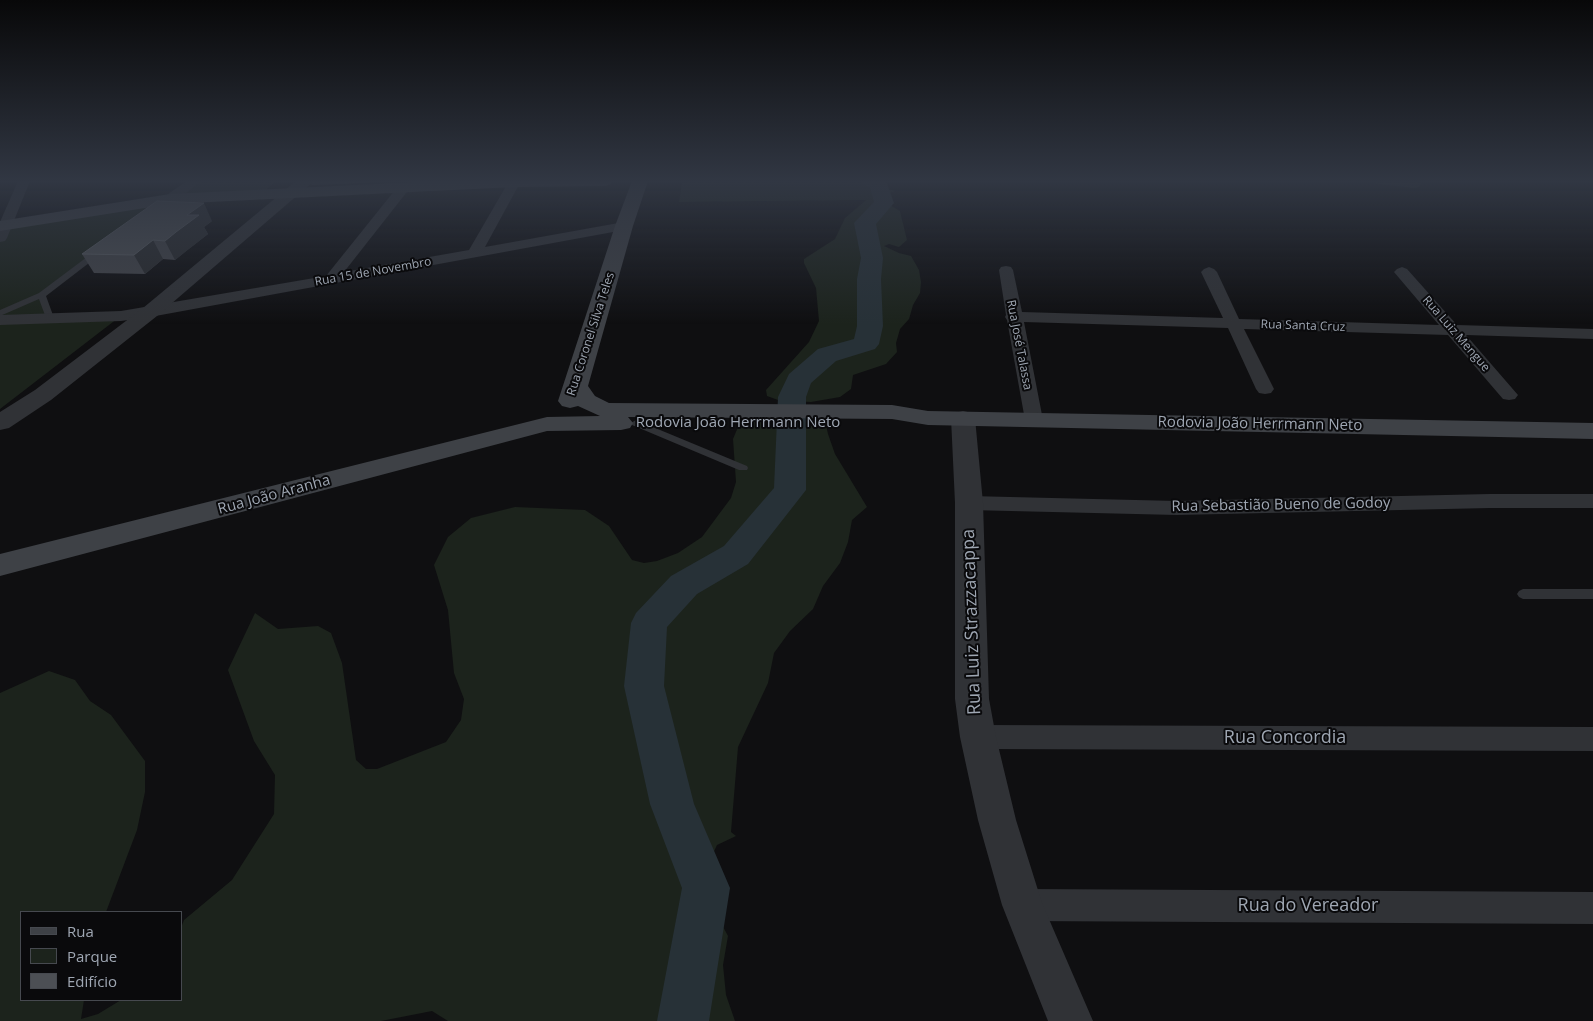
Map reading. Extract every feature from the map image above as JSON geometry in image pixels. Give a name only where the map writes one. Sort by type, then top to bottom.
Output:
[{"type":"main road","name":"Rua Coronel Silva Teles","points":[[548,424],[568,403],[576,386],[623,229]]},
{"type":"main road","name":"Rodovia João Herrmann Neto","points":[[576,386],[587,401],[606,410],[827,417],[893,423],[928,418],[962,418],[1593,430]]},
{"type":"main road","name":"Rodovia João Herrmann Neto","points":[[548,424],[636,423],[775,416]]},
{"type":"main road","name":"Rua João Aranha","points":[[0,565],[548,424]]},
{"type":"street","points":[[8,406],[235,229]]},
{"type":"street","points":[[0,423],[43,395],[150,312],[243,229]]},
{"type":"street","points":[[330,280],[371,229]]},
{"type":"street","points":[[474,254],[488,229]]},
{"type":"street","name":"Rua 15 de Novembro","points":[[0,320],[121,316],[150,312],[610,229]]},
{"type":"street","name":"Rua José Talassa","points":[[1006,270],[1013,317],[1034,420]]},
{"type":"street","points":[[1209,272],[1265,389]]},
{"type":"street","name":"Rua Luiz Mengue","points":[[1402,272],[1509,395]]},
{"type":"street","name":"Rua Santa Cruz","points":[[1013,317],[1593,334]]},
{"type":"street","name":"Rua Luiz Strazzacappa","points":[[962,418],[969,503],[972,699],[978,737],[997,820],[1022,905],[1071,1021]]},
{"type":"street","name":"Rua Sebastião Bueno de Godoy","points":[[969,503],[1177,508],[1480,501],[1593,501]]},
{"type":"street","name":"Rua Concordia","points":[[978,737],[1593,739]]},
{"type":"street","name":"Rua do Vereador","points":[[1022,905],[1593,908]]},
{"type":"lane","points":[[0,313],[42,295],[104,248]]},
{"type":"lane","points":[[42,295],[50,318]]},
{"type":"lane","points":[[636,423],[743,468]]},
{"type":"lane","points":[[1522,594],[1593,594]]},
{"type":"green space","points":[[4,229],[130,229],[42,295],[51,318],[122,315],[0,409],[0,238]]},
{"type":"green space","points":[[840,229],[904,229],[907,240],[899,247],[889,244],[884,246],[911,256],[919,270],[921,282],[920,293],[913,305],[909,319],[900,329],[896,343],[897,352],[886,364],[853,375],[851,389],[840,397],[811,402],[778,400],[767,396],[766,390],[809,342],[819,321],[816,288],[804,263],[804,259],[835,239]]},
{"type":"green space","points":[[749,414],[824,416],[835,454],[867,507],[852,520],[848,542],[840,563],[823,586],[813,609],[790,631],[774,653],[768,683],[738,747],[731,832],[736,836],[717,845],[710,860],[714,910],[728,936],[723,965],[726,995],[735,1021],[448,1021],[432,1011],[381,1021],[0,1021],[0,693],[49,671],[75,680],[90,701],[111,715],[145,761],[145,792],[137,830],[106,911],[20,911],[20,1001],[84,1001],[81,1019],[98,1014],[119,1001],[182,1001],[182,925],[184,920],[232,880],[274,814],[275,775],[254,741],[228,670],[255,613],[278,629],[318,626],[331,633],[342,663],[356,760],[366,769],[377,769],[446,742],[461,720],[464,699],[454,673],[448,610],[434,565],[448,537],[471,518],[515,507],[585,510],[609,526],[632,560],[644,563],[657,561],[678,553],[702,537],[731,498],[736,482],[733,439],[741,420]]},
{"type":"building","points":[[118,229],[181,229],[165,241],[153,240],[134,255],[82,254]]},
{"type":"waterway","points":[[683,1021],[706,888],[672,804],[644,686],[649,623],[684,585],[736,555],[790,490],[792,397],[799,380],[827,355],[866,344],[870,326],[869,279],[872,258],[866,229]]}]
